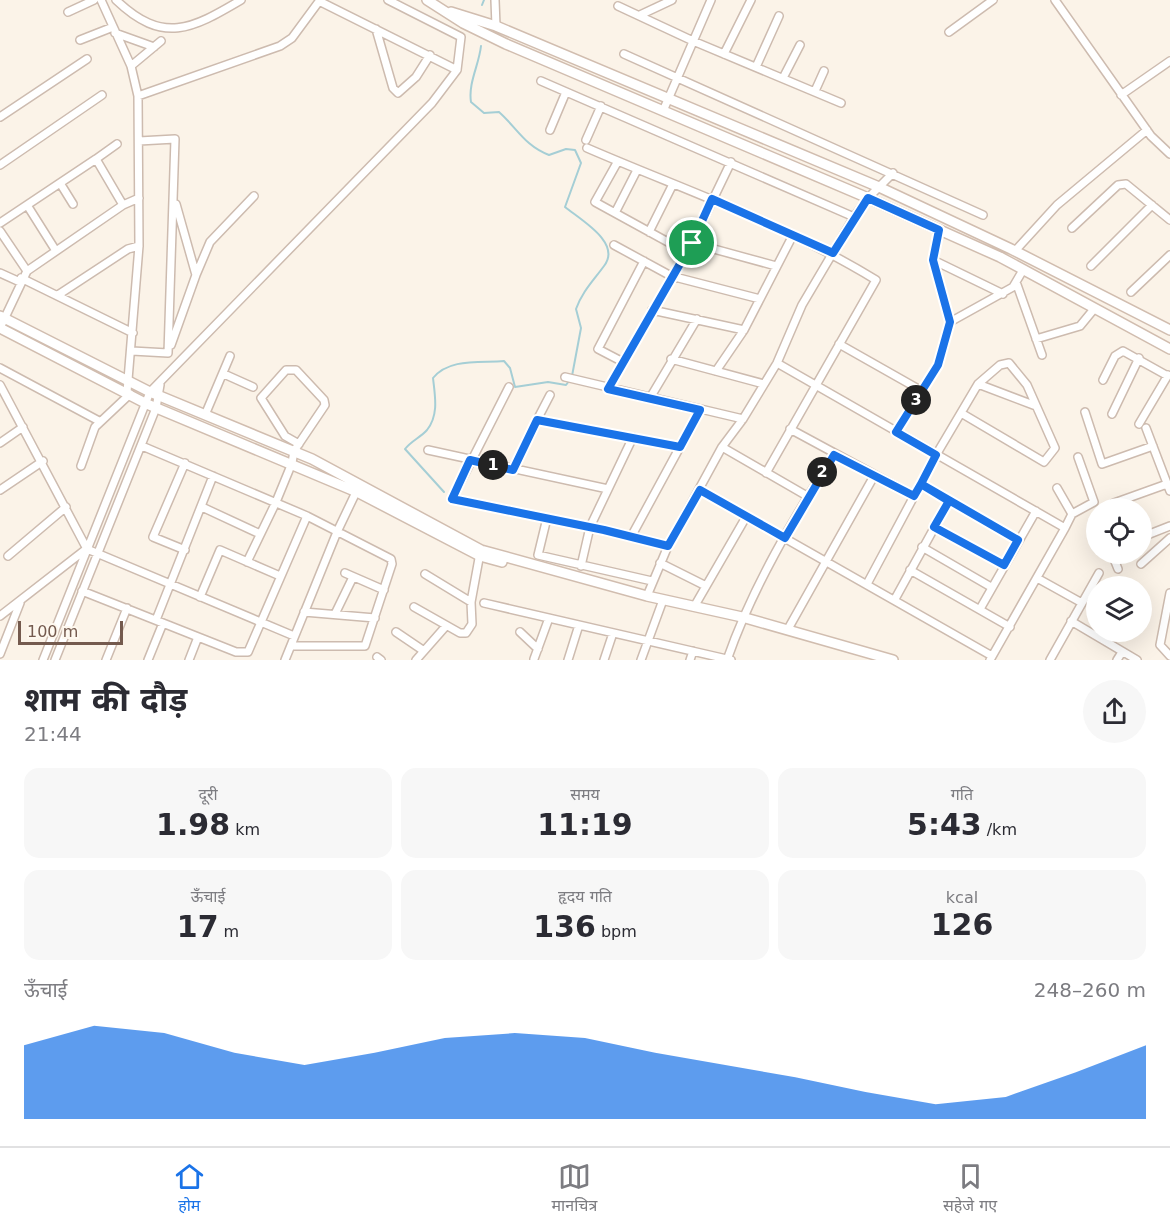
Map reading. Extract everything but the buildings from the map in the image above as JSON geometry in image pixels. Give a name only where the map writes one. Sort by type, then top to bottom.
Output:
[{"type":"street","points":[[68,12],[94,0]]},
{"type":"street","points":[[101,0],[130,66],[138,96],[139,246],[132,351],[127,381],[128,393]]},
{"type":"street","points":[[108,12],[116,0],[140,20],[181,29],[203,22],[241,0]]},
{"type":"street","points":[[388,0],[461,37]]},
{"type":"street","points":[[427,0],[663,111],[1000,257],[1170,349]]},
{"type":"street","points":[[495,0],[496,26]]},
{"type":"street","points":[[640,15],[672,0]]},
{"type":"street","points":[[663,111],[711,0]]},
{"type":"street","points":[[724,54],[751,0]]},
{"type":"street","points":[[949,32],[993,0]]},
{"type":"street","points":[[1055,0],[1147,130],[1170,154]]},
{"type":"street","points":[[138,96],[280,46],[292,38],[319,1],[457,70]]},
{"type":"street","points":[[618,6],[693,41],[840,103]]},
{"type":"street","points":[[756,67],[779,16]]},
{"type":"street","points":[[150,392],[160,385],[432,103],[457,70],[464,19]]},
{"type":"street","points":[[464,19],[496,26],[879,187],[1005,246],[1170,330]]},
{"type":"street","points":[[376,29],[393,88],[398,93],[416,77],[430,55]]},
{"type":"street","points":[[80,40],[114,30],[154,47]]},
{"type":"street","points":[[130,66],[161,41]]},
{"type":"street","points":[[783,78],[800,45]]},
{"type":"street","points":[[624,54],[983,215]]},
{"type":"street","points":[[0,117],[87,59]]},
{"type":"street","points":[[1121,95],[1169,65]]},
{"type":"street","points":[[815,91],[824,71]]},
{"type":"street","points":[[541,81],[854,217]]},
{"type":"street","points":[[550,130],[566,92]]},
{"type":"street","points":[[0,165],[102,95]]},
{"type":"street","points":[[601,106],[587,144],[637,170],[712,199],[833,253],[876,280],[766,473]]},
{"type":"street","points":[[1015,251],[1057,205],[1147,130]]},
{"type":"street","points":[[139,141],[175,139],[168,353]]},
{"type":"street","points":[[0,222],[117,144]]},
{"type":"street","points":[[96,159],[123,205]]},
{"type":"street","points":[[810,174],[816,160]]},
{"type":"street","points":[[618,161],[596,202],[686,252]]},
{"type":"street","points":[[608,389],[692,243],[731,162]]},
{"type":"street","points":[[615,213],[637,170]]},
{"type":"street","points":[[647,596],[668,546],[722,447],[743,419],[777,363],[802,305],[854,217],[868,198],[893,173]]},
{"type":"street","points":[[60,183],[73,204]]},
{"type":"street","points":[[649,232],[673,184]]},
{"type":"street","points":[[1072,228],[1118,185],[1126,184],[1170,220]]},
{"type":"street","points":[[174,196],[196,275]]},
{"type":"street","points":[[168,353],[210,242],[254,196]]},
{"type":"street","points":[[139,198],[123,205],[27,271],[2,317],[0,328],[152,406],[358,488]]},
{"type":"street","points":[[27,205],[56,251]]},
{"type":"street","points":[[1091,266],[1152,205]]},
{"type":"street","points":[[896,432],[938,365],[950,322],[933,260],[939,230]]},
{"type":"street","points":[[0,231],[27,271]]},
{"type":"street","points":[[716,371],[744,330],[793,235]]},
{"type":"street","points":[[692,243],[776,266]]},
{"type":"street","points":[[614,245],[671,276],[760,299]]},
{"type":"street","points":[[58,295],[128,249],[139,246]]},
{"type":"street","points":[[1000,257],[1005,246]]},
{"type":"street","points":[[1131,292],[1170,255]]},
{"type":"street","points":[[933,260],[1003,294]]},
{"type":"street","points":[[623,362],[598,349],[644,261]]},
{"type":"street","points":[[950,322],[1013,287],[1023,270]]},
{"type":"street","points":[[0,273],[58,295],[133,333]]},
{"type":"street","points":[[1016,282],[1042,355]]},
{"type":"street","points":[[1036,339],[1080,326],[1094,309]]},
{"type":"street","points":[[652,310],[744,330]]},
{"type":"street","points":[[2,317],[150,392],[205,415],[296,447]]},
{"type":"street","points":[[650,398],[671,359],[697,319]]},
{"type":"street","points":[[839,344],[922,390]]},
{"type":"street","points":[[132,351],[168,353]]},
{"type":"street","points":[[1103,380],[1120,352],[1128,351],[1168,374],[1143,426],[1169,487],[1131,498]]},
{"type":"street","points":[[205,415],[230,356]]},
{"type":"street","points":[[1112,414],[1139,358]]},
{"type":"street","points":[[671,359],[764,384]]},
{"type":"street","points":[[777,363],[1065,528]]},
{"type":"street","points":[[867,584],[936,455],[978,384],[1000,365],[1008,363],[1027,385],[1055,448],[1044,462],[961,413]]},
{"type":"street","points":[[0,368],[99,421]]},
{"type":"street","points":[[247,562],[276,502],[296,447],[326,402],[296,370],[290,369],[286,370],[261,398],[285,436],[296,447],[358,488],[483,554],[663,600],[742,617],[893,660]]},
{"type":"street","points":[[224,374],[253,387]]},
{"type":"street","points":[[565,377],[577,382],[743,419]]},
{"type":"street","points":[[978,384],[1036,406]]},
{"type":"street","points":[[43,660],[87,549],[152,406],[160,396],[160,385]]},
{"type":"street","points":[[509,387],[452,499],[590,527],[668,546]]},
{"type":"street","points":[[1,390],[43,461],[87,549],[260,624],[294,636]]},
{"type":"street","points":[[55,660],[96,553],[142,446],[152,406],[150,392]]},
{"type":"street","points":[[81,466],[99,421],[128,393]]},
{"type":"street","points":[[513,470],[550,395]]},
{"type":"street","points":[[631,537],[700,410]]},
{"type":"street","points":[[1085,412],[1102,464],[1153,446]]},
{"type":"street","points":[[537,420],[680,447]]},
{"type":"street","points":[[0,443],[23,427]]},
{"type":"street","points":[[790,429],[834,455],[914,496]]},
{"type":"street","points":[[581,566],[590,527],[633,437]]},
{"type":"street","points":[[142,446],[307,516],[391,559],[367,643],[362,647],[291,646]]},
{"type":"street","points":[[722,447],[807,496]]},
{"type":"street","points":[[428,450],[608,489]]},
{"type":"street","points":[[484,603],[728,660],[742,617],[807,496],[834,455]]},
{"type":"street","points":[[1078,457],[1092,498]]},
{"type":"street","points":[[0,490],[43,461]]},
{"type":"street","points":[[185,463],[153,537],[185,550]]},
{"type":"street","points":[[148,660],[172,586],[213,476]]},
{"type":"street","points":[[788,629],[874,476]]},
{"type":"street","points":[[921,484],[1018,540]]},
{"type":"street","points":[[285,660],[337,532],[358,488]]},
{"type":"street","points":[[1057,488],[1072,514]]},
{"type":"street","points":[[700,490],[895,599],[991,658],[1072,514],[1086,509]]},
{"type":"street","points":[[895,599],[949,501]]},
{"type":"street","points":[[8,556],[66,507]]},
{"type":"street","points":[[202,507],[260,534]]},
{"type":"street","points":[[980,609],[1036,511]]},
{"type":"street","points":[[82,591],[236,652],[248,652],[307,516]]},
{"type":"street","points":[[694,607],[746,517]]},
{"type":"street","points":[[548,518],[538,555],[652,582]]},
{"type":"street","points":[[1152,533],[1170,526]]},
{"type":"street","points":[[934,527],[1004,565]]},
{"type":"street","points":[[1152,554],[1170,538]]},
{"type":"street","points":[[922,547],[991,587]]},
{"type":"street","points":[[0,616],[87,549]]},
{"type":"street","points":[[200,597],[220,550],[280,576]]},
{"type":"street","points":[[414,607],[459,633],[469,630],[472,624],[471,602],[483,554]]},
{"type":"street","points":[[660,563],[706,586]]},
{"type":"street","points":[[1116,564],[1118,569]]},
{"type":"street","points":[[910,570],[1010,627]]},
{"type":"street","points":[[345,573],[384,590]]},
{"type":"street","points":[[1050,660],[1099,573]]},
{"type":"street","points":[[425,574],[471,602]]},
{"type":"street","points":[[335,614],[353,577]]},
{"type":"street","points":[[1037,578],[1082,603]]},
{"type":"street","points":[[1170,593],[1160,645],[1170,656]]},
{"type":"street","points":[[641,660],[663,600]]},
{"type":"street","points":[[0,654],[21,601]]},
{"type":"street","points":[[106,660],[127,608]]},
{"type":"street","points":[[304,612],[375,618]]},
{"type":"street","points":[[534,659],[549,618]]},
{"type":"street","points":[[1071,621],[1137,660]]},
{"type":"street","points":[[568,660],[579,625]]},
{"type":"street","points":[[416,660],[446,626]]},
{"type":"street","points":[[396,632],[424,651]]},
{"type":"street","points":[[520,632],[538,649]]},
{"type":"street","points":[[604,660],[613,633]]},
{"type":"street","points":[[189,660],[198,637]]},
{"type":"street","points":[[690,660],[693,651]]},
{"type":"street","points":[[232,660],[236,652]]},
{"type":"street","points":[[1117,660],[1122,652]]},
{"type":"street","points":[[857,660],[866,654]]},
{"type":"waterway","points":[[482,5],[484,0]]},
{"type":"waterway","points":[[481,46],[472,81],[471,102],[484,113],[499,112],[527,142],[549,155],[566,149],[575,150],[581,163],[565,207],[589,225],[604,241],[608,249],[608,257],[604,266],[576,309],[581,328],[572,376]]},
{"type":"waterway","points":[[444,492],[405,449],[431,424],[435,405],[433,378],[447,367],[456,364],[504,361],[510,368],[515,387],[548,382],[566,385],[569,381]]},
{"type":"route","points":[[692,243],[608,389],[700,410],[680,447],[537,420],[513,470],[470,460],[452,499],[604,530],[668,546],[700,490],[785,538],[807,496],[834,455],[914,496],[921,484],[1018,540],[1004,565],[934,527],[949,501],[921,484],[936,455],[896,432],[938,365],[950,322],[933,260],[939,230],[868,198],[833,253],[712,199],[692,243]]}]
